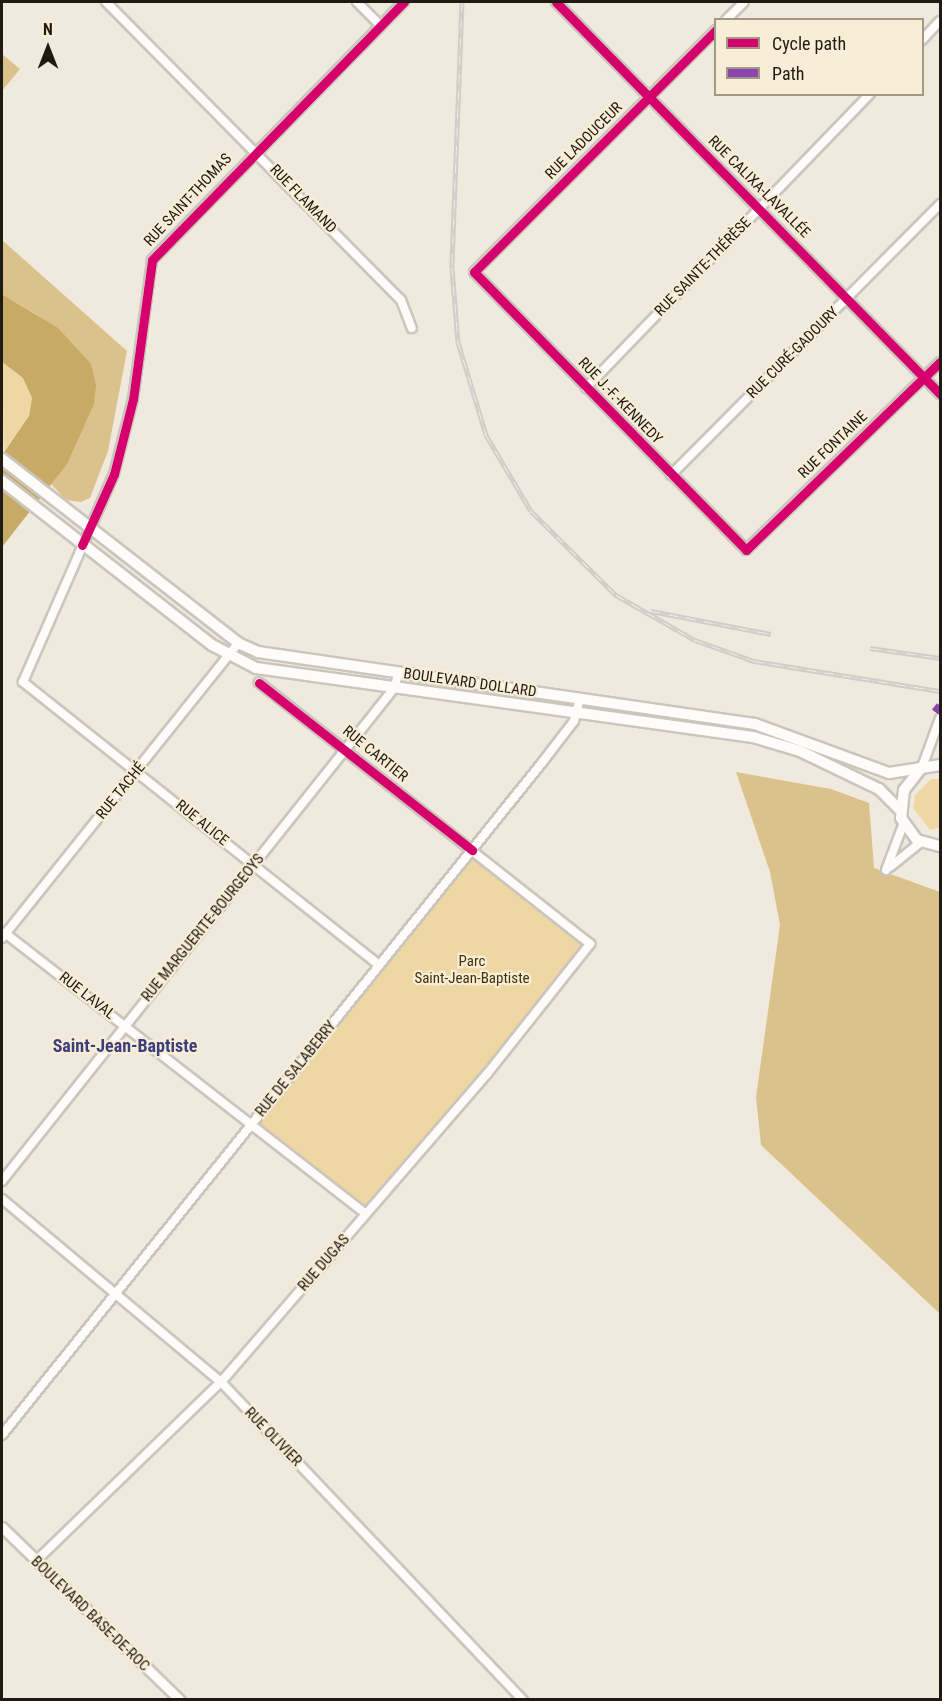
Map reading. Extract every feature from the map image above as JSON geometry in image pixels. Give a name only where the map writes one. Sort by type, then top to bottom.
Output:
[{"type":"main road","name":"BOULEVARD DOLLARD","points":[[2,459],[238,643],[287,658],[755,723],[883,772],[940,765]]},
{"type":"main road","name":"BOULEVARD DOLLARD","points":[[2,481],[82,545],[229,656],[256,668],[578,711],[782,744],[879,789],[900,810]]},
{"type":"main road","points":[[922,767],[904,790],[900,810],[903,825],[921,842],[940,846]]},
{"type":"street","name":"RUE FLAMAND","points":[[106,2],[401,300],[411,328]]},
{"type":"street","points":[[357,2],[380,25]]},
{"type":"street","name":"RUE SAINT-THOMAS","points":[[23,682],[114,474],[133,399],[152,260],[255,151],[404,2]]},
{"type":"street","name":"RUE CALIXA-LAVALLÉE","points":[[558,2],[940,393]]},
{"type":"street","points":[[728,18],[744,2]]},
{"type":"street","points":[[924,38],[940,21]]},
{"type":"street","name":"RUE LADOUCEUR","points":[[474,272],[714,32]]},
{"type":"street","name":"RUE SAINTE-THÉRÈSE","points":[[586,388],[868,96]]},
{"type":"street","name":"RUE CURÉ-GADOURY","points":[[671,475],[940,204]]},
{"type":"street","name":"RUE J.-F.-KENNEDY","points":[[474,272],[746,550]]},
{"type":"street","name":"RUE FONTAINE","points":[[746,550],[940,362]]},
{"type":"street","name":"RUE TACHÉ","points":[[3,935],[238,643]]},
{"type":"street","name":"RUE MARGUERITE-BOURGEOYS","points":[[2,1181],[395,687],[398,673]]},
{"type":"street","name":"RUE ALICE","points":[[23,682],[379,965]]},
{"type":"street","name":"RUE CARTIER","points":[[259,684],[345,749],[590,944]]},
{"type":"street","name":"RUE DE SALABERRY","points":[[2,1435],[472,850],[578,711],[580,698]]},
{"type":"street","points":[[922,767],[940,718]]},
{"type":"street","points":[[903,825],[886,870],[921,842]]},
{"type":"street","name":"RUE LAVAL","points":[[3,935],[125,1026],[366,1214]]},
{"type":"street","name":"RUE DUGAS","points":[[36,1561],[221,1382],[366,1214],[590,944]]},
{"type":"street","name":"RUE OLIVIER","points":[[2,1199],[221,1382],[522,1700]]},
{"type":"street","name":"BOULEVARD BASE-DE-ROC","points":[[2,1527],[180,1700]]},
{"type":"green space","points":[[2,362],[23,378],[32,398],[29,416],[4,451]]},
{"type":"green space","points":[[931,779],[940,779],[940,828],[930,830],[913,808],[915,795]]},
{"type":"green space","name":"Parc Saint-Jean-Baptiste","points":[[472,850],[590,944],[366,1214],[251,1124]]},
{"type":"shaded area","points":[[2,54],[20,69],[2,91]]},
{"type":"shaded area","points":[[2,240],[127,351],[108,451],[90,498],[81,502],[66,500],[51,484],[67,463],[39,316],[2,294]]},
{"type":"shaded area","points":[[2,294],[58,328],[91,364],[96,385],[94,404],[67,464],[2,547],[2,455],[29,416],[32,398],[23,378],[2,362]]},
{"type":"shaded area","points":[[736,772],[831,789],[869,803],[874,868],[940,892],[940,1314],[761,1145],[756,1097],[780,925],[770,872]]},
{"type":"railway","points":[[462,2],[452,268],[458,342],[486,435],[531,511],[616,595],[695,640],[754,661],[940,691]]},
{"type":"railway","points":[[651,611],[771,634]]},
{"type":"railway","points":[[870,648],[940,658]]},
{"type":"marked path","points":[[935,712],[940,706]]},
{"type":"cycle path","points":[[82,545],[114,474],[133,399],[152,260],[404,2]]},
{"type":"cycle path","points":[[556,2],[940,394]]},
{"type":"cycle path","points":[[714,32],[474,272],[746,550],[940,362]]},
{"type":"cycle path","points":[[259,683],[472,850]]},
{"type":"district","name":"Saint-Jean-Baptiste","points":[[125,1046]]}]
